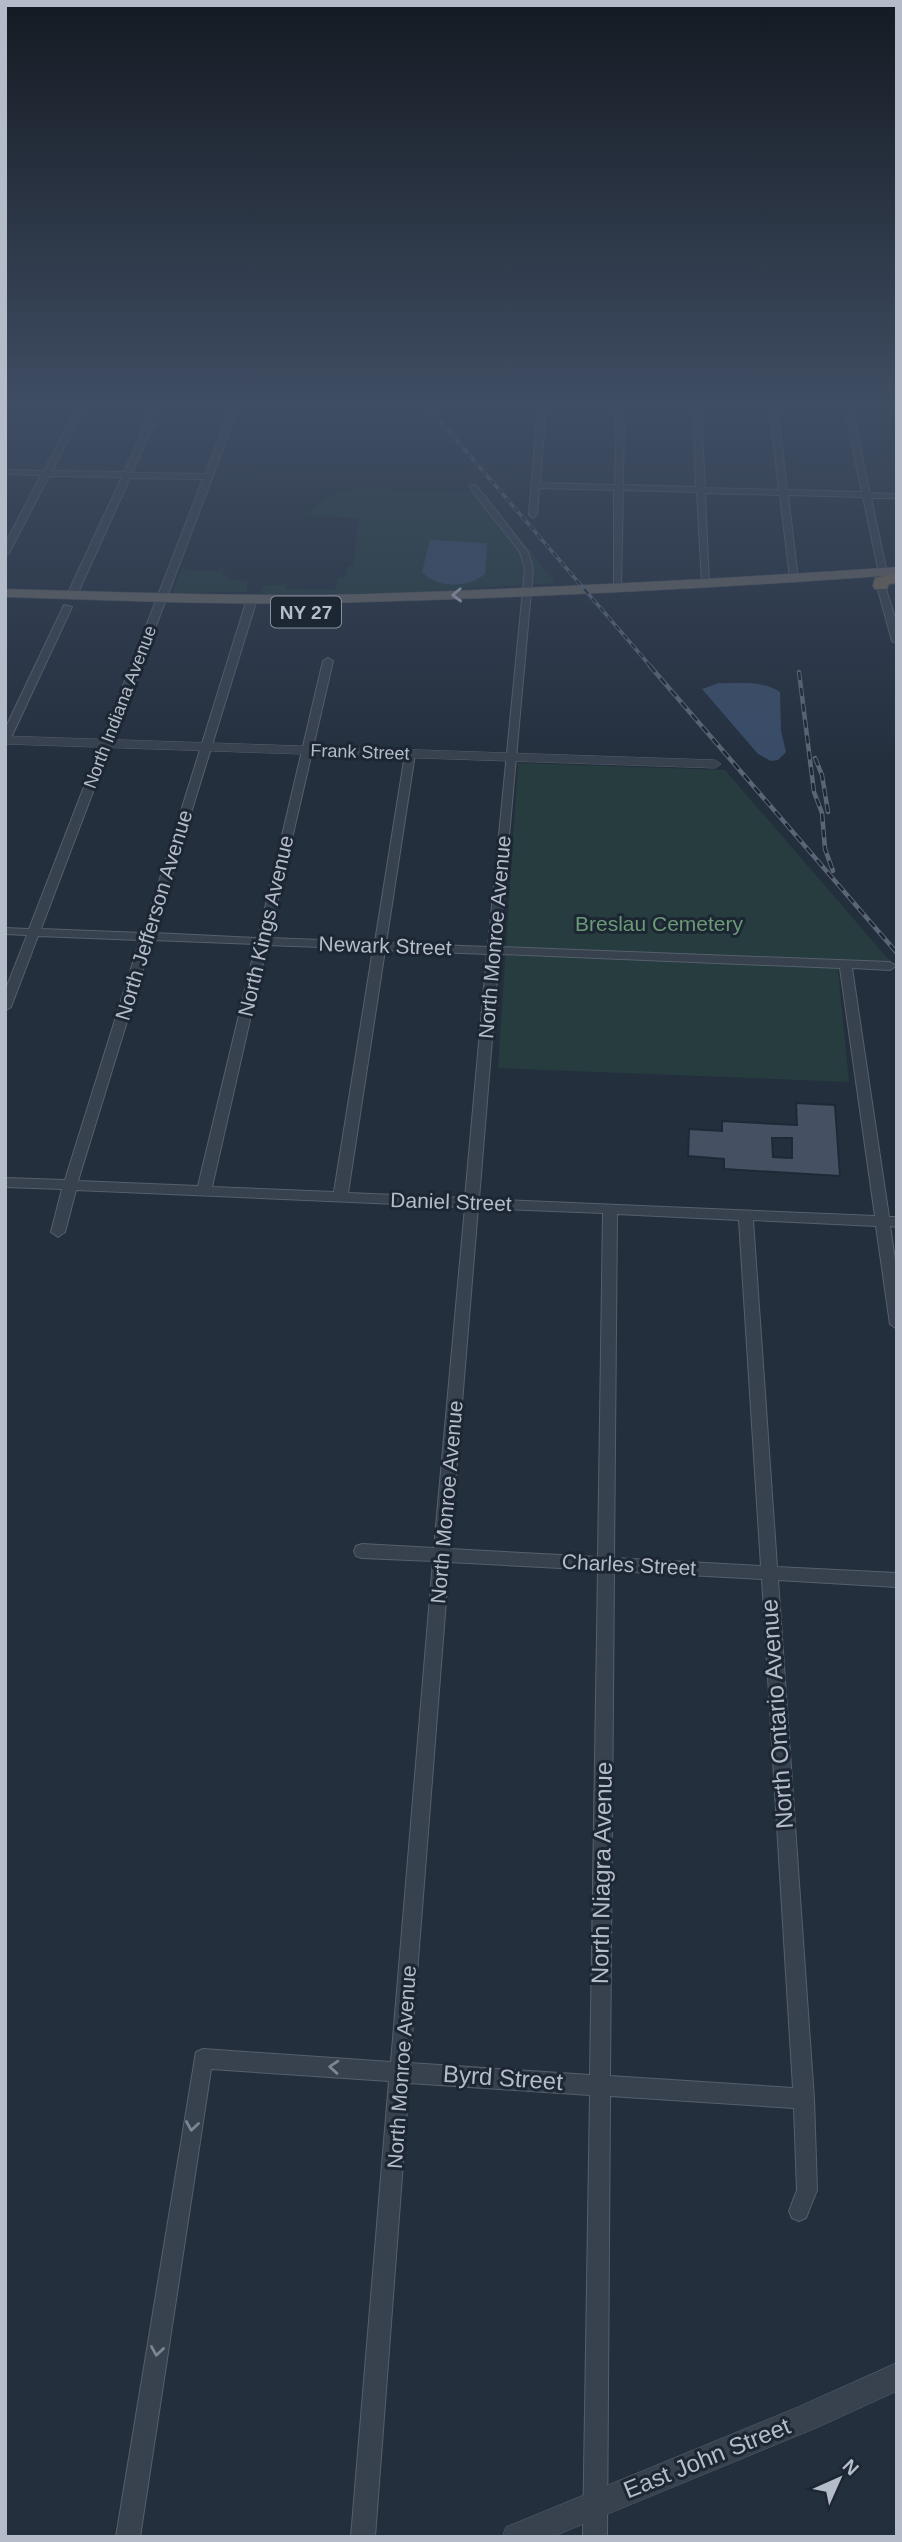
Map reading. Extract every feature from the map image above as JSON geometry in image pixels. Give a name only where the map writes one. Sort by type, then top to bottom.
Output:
[{"type":"highway","name":"NY 27","points":[[250,606],[525,599],[606,602],[892,577]]},
{"type":"highway","name":"NY 27","points":[[499,608],[525,599],[617,587],[892,577]]},
{"type":"highway","points":[[606,602],[617,596],[617,587]]},
{"type":"highway","name":"NY 27","points":[[5,593],[70,601],[479,609]]},
{"type":"highway","name":"NY 27","points":[[5,605],[70,601]]},
{"type":"street","points":[[5,553],[19,526]]},
{"type":"street","points":[[5,740],[105,526]]},
{"type":"street","name":"North Indiana Avenue","points":[[5,1007],[190,526]]},
{"type":"street","name":"North Monroe Avenue","points":[[363,2537],[442,1556],[510,757],[529,569],[527,556],[503,526]]},
{"type":"street","points":[[617,526],[617,587]]},
{"type":"street","points":[[702,526],[705,583]]},
{"type":"street","points":[[788,526],[794,579]]},
{"type":"street","points":[[876,526],[892,577],[897,641]]},
{"type":"street","name":"North Jefferson Avenue","points":[[58,1232],[70,1185],[250,606]]},
{"type":"street","name":"North Kings Avenue","points":[[204,1191],[328,661]]},
{"type":"street","name":"Frank Street","points":[[5,740],[715,764]]},
{"type":"street","points":[[340,1198],[410,754]]},
{"type":"street","name":"Newark Street","points":[[5,931],[890,966]]},
{"type":"street","points":[[846,965],[889,1222],[897,1324]]},
{"type":"street","name":"Daniel Street","points":[[5,1182],[889,1222]]},
{"type":"street","name":"North Niagra Avenue","points":[[595,2537],[610,1210]]},
{"type":"street","name":"North Ontario Avenue","points":[[746,1216],[804,2099],[807,2190],[799,2211]]},
{"type":"street","name":"Charles Street","points":[[362,1551],[897,1580]]},
{"type":"street","name":"Byrd Street","points":[[128,2537],[202,2059],[804,2099]]},
{"type":"street","name":"East John Street","points":[[516,2537],[806,2418],[897,2377]]},
{"type":"green space","points":[[358,526],[510,526],[555,583],[398,593],[262,594],[263,586],[287,584],[286,589],[336,590],[338,578],[346,576],[349,566],[353,566]]},
{"type":"green space","points":[[184,567],[186,570],[218,571],[223,568],[223,573],[229,579],[247,581],[247,592],[175,593],[173,592]]},
{"type":"green space","name":"Breslau Cemetery","points":[[518,763],[725,770],[890,961],[837,960],[849,1082],[498,1068]]},
{"type":"water","points":[[430,540],[487,543],[485,574],[470,582],[453,585],[428,578],[422,572]]},
{"type":"water","points":[[719,683],[759,684],[780,692],[781,731],[786,752],[778,760],[771,761],[758,754],[702,689]]},
{"type":"building","points":[[796,1103],[835,1105],[840,1176],[724,1169],[724,1159],[688,1156],[689,1129],[722,1131],[722,1121],[797,1125]],"holes":[[[772,1138],[792,1138],[792,1158],[773,1157]]]},
{"type":"railway","points":[[530,526],[652,668]]},
{"type":"railway","points":[[650,666],[897,953]]},
{"type":"railway","points":[[799,672],[814,792],[822,813],[825,849],[833,871]]},
{"type":"railway","points":[[815,758],[822,775],[828,812]]}]
